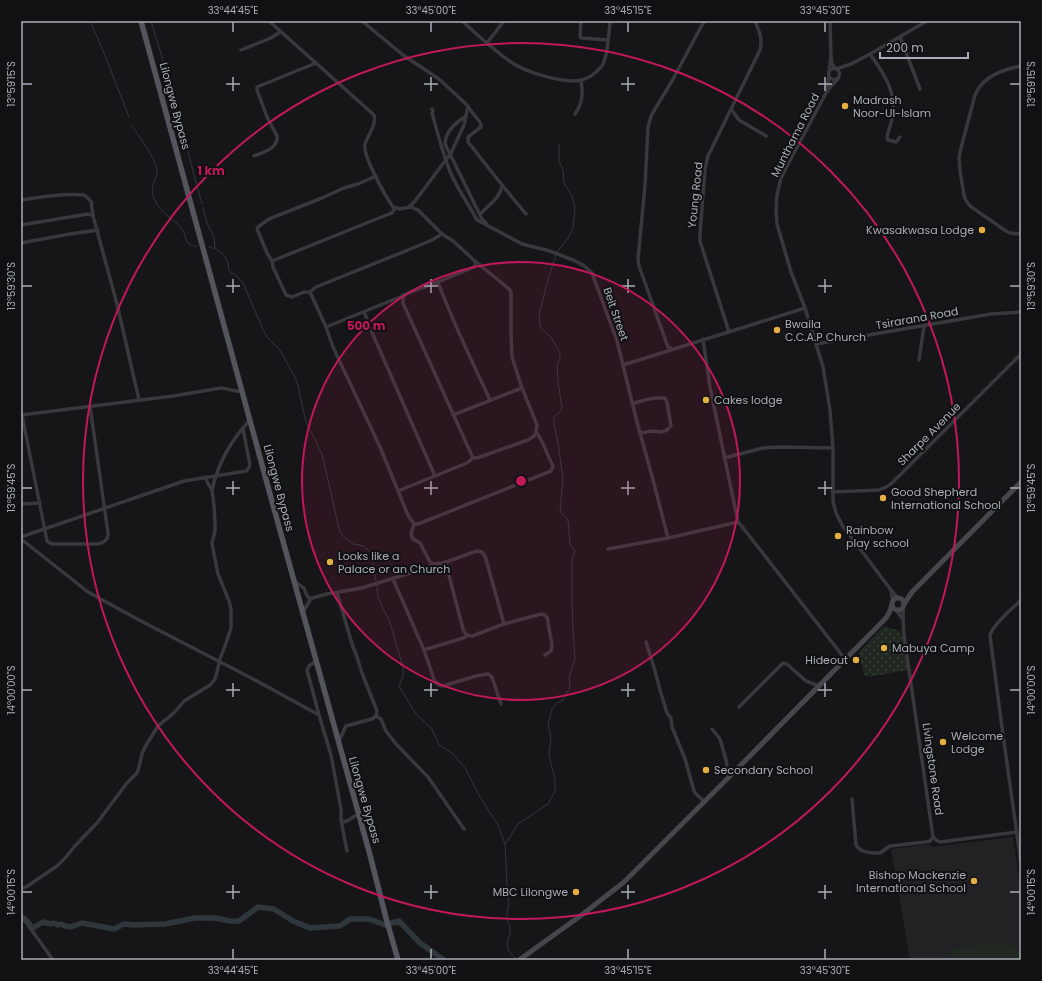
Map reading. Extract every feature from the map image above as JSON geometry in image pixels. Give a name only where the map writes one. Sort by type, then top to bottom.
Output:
[{"type":"main road","name":"Lilongwe Bypass","points":[[141,21],[302,612],[316,661],[339,728],[338,742],[398,960]]},
{"type":"main road","points":[[886,618],[901,610],[912,592],[1021,482]]},
{"type":"main road","points":[[519,960],[624,882],[886,618],[896,599],[912,592]]},
{"type":"main road","points":[[899,598],[903,599],[904,605]]},
{"type":"main road","points":[[893,603],[894,609],[898,611]]},
{"type":"street","points":[[268,21],[374,114],[375,118],[365,145],[365,150],[376,176],[393,207],[400,209],[414,207],[442,234],[453,241],[511,292],[512,353],[522,388],[537,425],[534,436],[528,440],[477,458],[472,458],[467,463],[398,492]]},
{"type":"street","points":[[362,21],[403,55],[439,79],[466,103],[481,125],[481,127],[468,137],[468,142],[526,214]]},
{"type":"street","points":[[462,21],[514,64],[541,75],[563,80],[581,80],[589,77],[602,66],[605,57],[610,21]]},
{"type":"street","points":[[487,43],[504,21]]},
{"type":"street","points":[[581,21],[581,38],[608,40]]},
{"type":"street","points":[[673,349],[668,347],[639,266],[638,259],[645,185],[648,127],[652,114],[705,21]]},
{"type":"street","name":"Young Road","points":[[729,332],[702,249],[700,234],[708,156],[760,50],[761,38],[755,21]]},
{"type":"street","points":[[826,93],[830,56],[830,21]]},
{"type":"street","points":[[826,93],[844,69],[851,64],[927,21]]},
{"type":"street","points":[[240,50],[271,38],[280,32]]},
{"type":"street","points":[[900,37],[920,89]]},
{"type":"street","points":[[870,54],[887,80],[890,88],[893,114],[887,138],[888,140],[895,142],[900,137]]},
{"type":"street","points":[[830,56],[832,64],[839,72],[839,77]]},
{"type":"street","points":[[254,156],[273,148],[277,140],[277,136],[265,112],[257,87],[316,63]]},
{"type":"street","points":[[829,74],[833,69],[851,64]]},
{"type":"street","points":[[1021,66],[995,74],[985,80],[978,88],[960,148],[959,164],[965,199],[970,206],[1006,231],[1021,234]]},
{"type":"street","points":[[829,74],[831,79],[836,80],[839,77]]},
{"type":"street","points":[[575,114],[582,101],[581,80]]},
{"type":"street","name":"Munthama Road","points":[[826,93],[787,166],[780,183],[776,203],[778,232],[805,308],[823,367],[829,403],[833,448],[834,507],[842,525],[891,590],[899,598]]},
{"type":"street","points":[[409,207],[450,155],[460,134],[468,107]]},
{"type":"street","name":"Beit Street","points":[[432,109],[446,160],[457,185],[477,220],[522,244],[559,254],[573,260],[592,273],[617,341],[632,404],[654,480],[668,538]]},
{"type":"street","points":[[731,109],[739,120],[766,136]]},
{"type":"street","points":[[466,116],[454,124],[446,136],[445,144],[480,214],[485,222],[493,229]]},
{"type":"street","points":[[376,176],[269,219],[260,225],[257,229],[286,295],[292,297],[304,292],[310,292],[316,286],[418,246],[442,234]]},
{"type":"street","points":[[480,214],[500,193],[502,185]]},
{"type":"street","points":[[21,200],[54,196],[84,195],[91,201],[139,400]]},
{"type":"street","points":[[272,261],[392,213],[395,208]]},
{"type":"street","points":[[21,226],[88,214],[94,216]]},
{"type":"street","points":[[21,243],[98,230]]},
{"type":"street","points":[[326,327],[474,267],[476,261]]},
{"type":"street","points":[[438,282],[454,324],[490,400]]},
{"type":"street","points":[[310,292],[326,327],[333,347],[380,447],[408,515],[414,524],[412,537],[420,543],[430,562],[433,564]]},
{"type":"street","points":[[404,295],[403,303],[472,458]]},
{"type":"street","points":[[623,365],[805,308]]},
{"type":"street","points":[[364,312],[434,476]]},
{"type":"street","name":"Tsirarana Road","points":[[816,344],[997,313],[1021,312]]},
{"type":"street","points":[[919,360],[924,326]]},
{"type":"street","points":[[703,339],[706,363],[724,458],[738,522],[846,659]]},
{"type":"street","name":"Sharpe Avenue","points":[[833,492],[879,490],[894,482],[1021,354]]},
{"type":"street","points":[[90,406],[108,537],[103,543],[98,544],[53,544],[47,541],[21,415],[90,406],[173,396],[221,388],[227,388],[237,392],[242,391]]},
{"type":"street","points":[[453,414],[522,388]]},
{"type":"street","points":[[632,404],[659,398],[665,398],[667,402],[671,426],[663,432],[652,431],[640,433]]},
{"type":"street","points":[[21,889],[57,866],[97,824],[137,773],[142,754],[158,726],[175,712],[184,701],[210,685],[215,679],[231,628],[231,609],[218,574],[212,543],[215,531],[215,522],[212,490],[216,475],[224,456],[250,420]]},
{"type":"street","points":[[21,538],[184,481],[248,470],[250,464],[243,428]]},
{"type":"street","points":[[414,524],[418,524],[551,472],[554,466],[536,432]]},
{"type":"street","points":[[724,458],[763,448],[833,448]]},
{"type":"street","points":[[206,477],[212,490]]},
{"type":"street","points":[[21,504],[40,504]]},
{"type":"street","points":[[608,549],[668,538],[738,522]]},
{"type":"street","points":[[21,538],[88,592],[318,715]]},
{"type":"street","points":[[302,612],[311,599],[393,579],[426,568],[433,564],[443,563],[480,551],[484,554],[504,624]]},
{"type":"street","points":[[443,563],[447,568],[463,629],[467,636]]},
{"type":"street","points":[[393,579],[424,650],[435,682],[438,685],[443,686],[488,674],[492,677],[501,704]]},
{"type":"street","points":[[295,582],[304,588],[307,596],[311,599]]},
{"type":"street","name":"Munthama Road","points":[[891,590],[893,603]]},
{"type":"street","points":[[337,593],[353,647],[376,708],[376,716]]},
{"type":"street","points":[[1021,600],[990,632],[1021,863]]},
{"type":"street","name":"Livingstone Road","points":[[904,605],[903,619],[933,837]]},
{"type":"street","name":"Livingstone Road","points":[[898,611],[903,619]]},
{"type":"street","points":[[424,650],[467,636],[472,636],[504,624],[541,614],[546,615],[547,617],[552,645],[551,651],[545,655]]},
{"type":"street","points":[[646,642],[656,671],[667,713],[671,718],[672,727],[685,759],[694,791],[704,801]]},
{"type":"street","points":[[316,661],[307,670],[318,715],[331,755],[347,851]]},
{"type":"street","points":[[739,707],[783,663],[787,664],[806,681],[818,686]]},
{"type":"street","points":[[338,742],[339,728],[372,719],[376,716]]},
{"type":"street","points":[[376,716],[381,720],[386,731],[396,744],[428,777],[464,829]]},
{"type":"street","points":[[712,729],[720,739],[728,772],[731,775]]},
{"type":"street","points":[[852,799],[856,845],[860,850],[880,853],[890,846],[930,841],[933,837],[940,842],[1017,832]]},
{"type":"street","points":[[341,820],[344,822],[355,816]]},
{"type":"street","points":[[21,915],[53,960]]},
{"type":"shaded area","points":[[884,626],[899,631],[902,635],[908,670],[868,677],[864,675],[859,652]]},
{"type":"shaded area","name":"Bishop Mackenzie International School","points":[[1013,837],[1021,894],[1021,960],[910,960],[891,849],[930,844],[931,847]]},
{"type":"shaded area","points":[[981,945],[1012,946],[1019,950],[1021,953],[1021,960],[947,960],[958,948]]},
{"type":"waterway","points":[[90,21],[129,117]]},
{"type":"waterway","points":[[151,21],[166,70],[202,204]]},
{"type":"waterway","points":[[131,125],[155,163],[157,174],[152,192],[158,205],[164,213],[182,229],[188,243],[197,246]]},
{"type":"waterway","points":[[557,252],[569,237],[573,227],[575,208],[572,196],[564,183],[563,170],[559,161],[559,144]]},
{"type":"waterway","points":[[203,207],[207,223],[214,237],[215,248]]},
{"type":"waterway","points":[[209,247],[222,253],[226,258],[229,271],[239,278],[244,285],[263,330],[268,338],[279,349],[293,373],[298,385],[307,424],[322,454],[341,534],[353,544],[364,546],[372,554],[376,581]]},
{"type":"waterway","points":[[505,844],[518,824],[548,804],[555,791],[555,780],[549,755],[551,737],[548,725],[552,709],[557,703],[563,700],[570,687],[569,678],[575,659],[572,599],[572,559],[575,551],[570,544],[568,520],[560,511],[563,479],[554,424],[554,418],[562,408],[557,365],[560,358],[560,353],[551,337],[540,327],[539,315],[556,255]]},
{"type":"waterway","points":[[377,585],[378,597],[390,623],[403,667],[403,676],[399,686],[416,714],[432,729],[439,745],[453,754],[465,768],[480,797],[498,825],[505,844],[509,904],[507,920],[510,926],[507,944],[508,950],[515,958]]},
{"type":"waterway","points":[[24,918],[33,928],[43,922],[58,925],[61,924],[70,927],[82,923],[114,929],[124,924],[165,924],[195,918],[215,918],[239,921],[258,907],[274,909],[293,921],[310,928],[340,926],[350,919],[369,919],[385,925],[399,921],[420,943],[444,960]]},
{"type":"place","name":"Madrash Noor-Ul-Islam","points":[[845,106]]},
{"type":"place","name":"Kwasakwasa Lodge","points":[[982,230]]},
{"type":"place","name":"Bwaila C.C.A.P Church","points":[[777,330]]},
{"type":"place","name":"Cakes lodge","points":[[706,400]]},
{"type":"place","name":"Good Shepherd International School","points":[[883,498]]},
{"type":"place","name":"Rainbow play school","points":[[838,536]]},
{"type":"place","name":"Looks like a Palace or an Church","points":[[330,562]]},
{"type":"place","name":"Mabuya Camp","points":[[884,648]]},
{"type":"place","name":"Hideout","points":[[856,660]]},
{"type":"place","name":"Welcome Lodge","points":[[943,742]]},
{"type":"place","name":"Secondary School","points":[[706,770]]},
{"type":"place","name":"Bishop Mackenzie International School","points":[[974,881]]},
{"type":"place","name":"MBC Lilongwe","points":[[576,892]]}]
